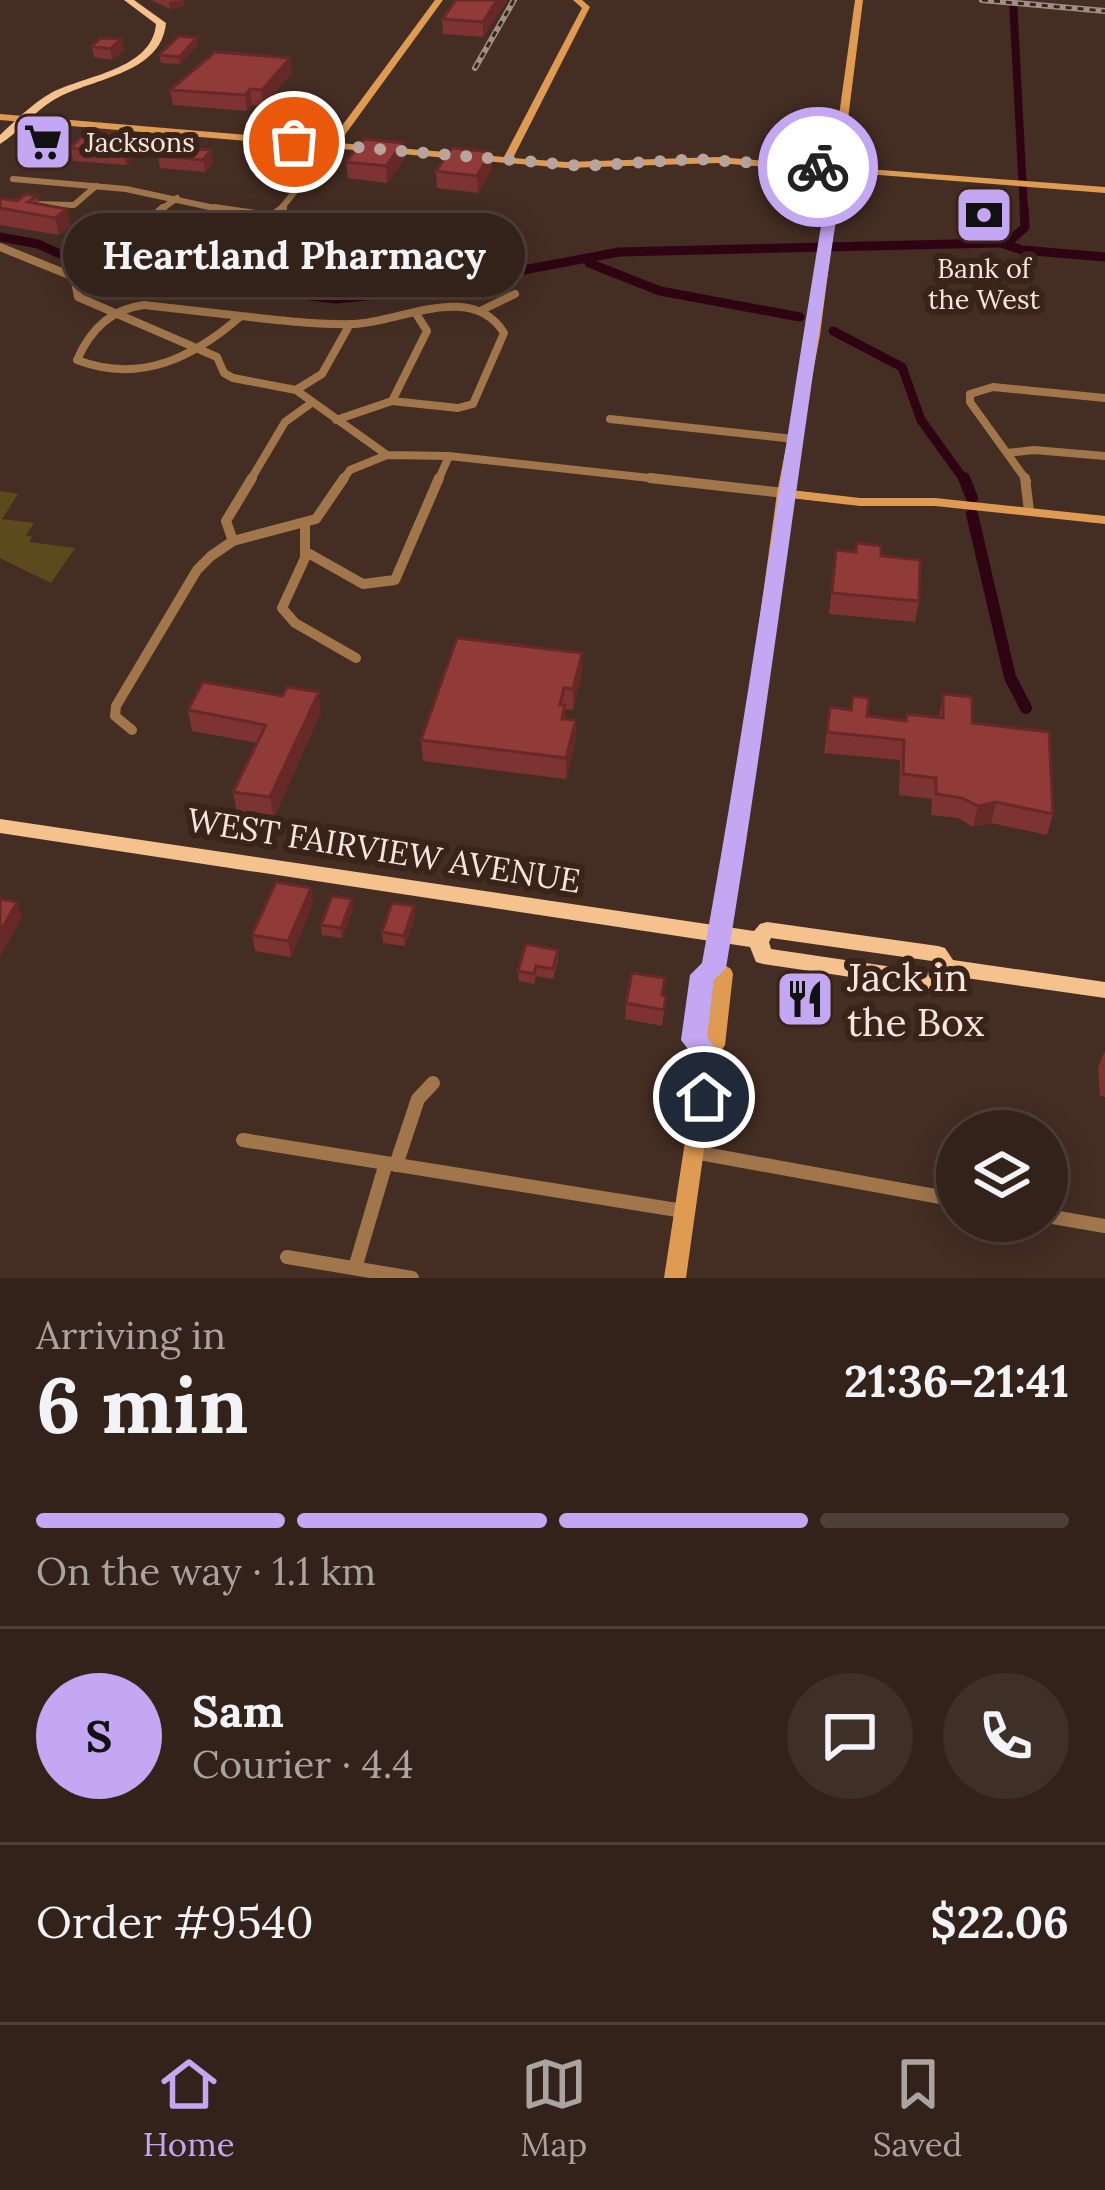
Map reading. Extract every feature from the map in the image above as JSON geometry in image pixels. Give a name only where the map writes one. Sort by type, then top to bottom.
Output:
[{"type":"main road","points":[[0,141],[57,94],[131,64],[154,48],[161,37],[161,23],[128,0]]},
{"type":"main road","points":[[333,145],[439,0]]},
{"type":"main road","points":[[674,1278],[708,1055],[694,1040],[703,975],[713,968],[742,805],[859,0]]},
{"type":"main road","points":[[507,160],[585,10],[580,1]]},
{"type":"main road","points":[[0,117],[507,160],[604,166],[696,159],[1105,190]]},
{"type":"main road","points":[[784,493],[1105,520]]},
{"type":"main road","name":"WEST FAIRVIEW AVENUE","points":[[0,826],[758,940],[763,956],[869,974],[938,982],[947,967],[1105,990]]},
{"type":"street","points":[[177,198],[137,227],[107,258],[209,271],[219,267],[234,243],[297,194],[333,145]]},
{"type":"street","points":[[13,179],[96,186],[269,219],[404,236]]},
{"type":"street","points":[[21,202],[74,205],[96,186]]},
{"type":"street","points":[[0,248],[74,277],[76,295],[217,357],[224,373],[233,378],[296,390],[387,454]]},
{"type":"street","points":[[243,314],[199,348],[153,370],[87,365],[77,360],[112,311],[144,305],[243,314],[350,324],[440,307],[482,310],[515,294]]},
{"type":"street","points":[[336,420],[392,401],[458,408],[472,404],[504,333],[482,310]]},
{"type":"street","points":[[392,401],[427,331],[415,312]]},
{"type":"street","points":[[296,390],[322,374],[350,324]]},
{"type":"street","points":[[1029,512],[1027,481],[970,402],[975,390],[993,387],[1105,398]]},
{"type":"street","points":[[233,541],[226,520],[285,422],[310,404]]},
{"type":"street","points":[[610,419],[794,439]]},
{"type":"street","points":[[1007,453],[1034,450],[1105,456]]},
{"type":"street","points":[[132,730],[115,716],[116,706],[197,570],[233,541],[305,526],[326,511],[350,470],[387,454],[448,456],[784,493]]},
{"type":"street","points":[[308,553],[363,584],[395,580],[448,456]]},
{"type":"street","points":[[305,526],[311,542],[283,602],[285,615],[356,658]]},
{"type":"street","points":[[355,1268],[418,1099],[433,1083]]},
{"type":"street","points":[[243,1140],[683,1211]]},
{"type":"street","points":[[694,1152],[936,1196]]},
{"type":"street","points":[[1068,1220],[1105,1226]]},
{"type":"street","points":[[287,1257],[412,1278]]},
{"type":"shaded area","points":[[0,491],[18,494],[2,519],[34,523],[26,535],[32,537],[29,542],[75,548],[51,583],[0,558]]},
{"type":"building","points":[[456,0],[497,0],[483,22],[442,19]]},
{"type":"building","points":[[179,36],[197,38],[179,57],[159,55]]},
{"type":"building","points":[[101,38],[122,39],[110,49],[92,46]]},
{"type":"building","points":[[215,52],[290,58],[262,90],[250,89],[245,95],[170,90]]},
{"type":"building","points":[[291,119],[327,122],[317,131],[283,128]]},
{"type":"building","points":[[49,127],[62,128],[38,150],[24,149]]},
{"type":"building","points":[[89,130],[141,135],[124,153],[70,148]]},
{"type":"building","points":[[364,139],[403,143],[386,166],[346,162]]},
{"type":"building","points":[[289,140],[302,142],[291,159],[274,158]]},
{"type":"building","points":[[167,146],[211,150],[203,160],[158,156]]},
{"type":"building","points":[[452,148],[491,152],[477,176],[436,171]]},
{"type":"building","points":[[26,194],[37,196],[28,202],[67,209],[55,218],[0,208],[0,198],[17,201]]},
{"type":"building","points":[[857,543],[881,546],[881,556],[920,560],[919,601],[832,593],[836,550],[856,552]]},
{"type":"building","points":[[457,638],[582,653],[573,689],[564,688],[560,705],[565,705],[562,719],[576,720],[566,758],[421,740]]},
{"type":"building","points":[[203,682],[283,696],[287,687],[319,692],[270,797],[233,792],[266,725],[188,710]]},
{"type":"building","points":[[943,694],[972,697],[972,723],[1049,732],[1053,814],[996,802],[978,806],[936,794],[936,778],[903,774],[904,740],[827,732],[830,707],[851,710],[853,696],[869,698],[867,716],[906,721],[907,714],[943,718]]},
{"type":"building","points":[[276,882],[311,888],[288,941],[252,935]]},
{"type":"building","points":[[332,896],[352,899],[341,928],[321,925]]},
{"type":"building","points":[[0,899],[17,902],[0,932]]},
{"type":"building","points":[[392,903],[414,906],[404,936],[382,932]]},
{"type":"building","points":[[526,944],[558,950],[553,969],[536,966],[534,974],[518,971]]},
{"type":"building","points":[[632,973],[665,978],[664,1010],[626,1003]]},
{"type":"building","points":[[784,975],[831,984],[830,998],[782,992]]},
{"type":"waterway","points":[[1013,0],[1024,211]]},
{"type":"waterway","points":[[0,237],[38,244],[97,271],[336,299],[407,292],[619,252],[997,243],[1012,239],[1025,227],[1024,208]]},
{"type":"waterway","points":[[1001,243],[1022,250],[1105,257]]},
{"type":"waterway","points":[[589,263],[660,291],[800,317]]},
{"type":"waterway","points":[[833,331],[902,367],[921,420],[965,481]]},
{"type":"waterway","points":[[964,478],[972,498]]},
{"type":"waterway","points":[[972,514],[1010,677],[1026,708]]},
{"type":"railway","points":[[475,68],[514,0]]},
{"type":"railway","points":[[982,0],[1105,11]]},
{"type":"way so far","points":[[294,142],[584,166],[696,159],[818,167]]},
{"type":"place","name":"Jacksons","points":[[43,142]]},
{"type":"place","name":"Heartland Pharmacy","points":[[294,142]]},
{"type":"place","name":"Bank of the West","points":[[984,215]]},
{"type":"place","name":"Jack in the Box","points":[[805,999]]},
{"type":"route","points":[[704,1097],[708,1055],[694,1040],[703,975],[713,968],[742,805],[784,493],[814,335],[831,208],[835,169],[818,167]]}]
